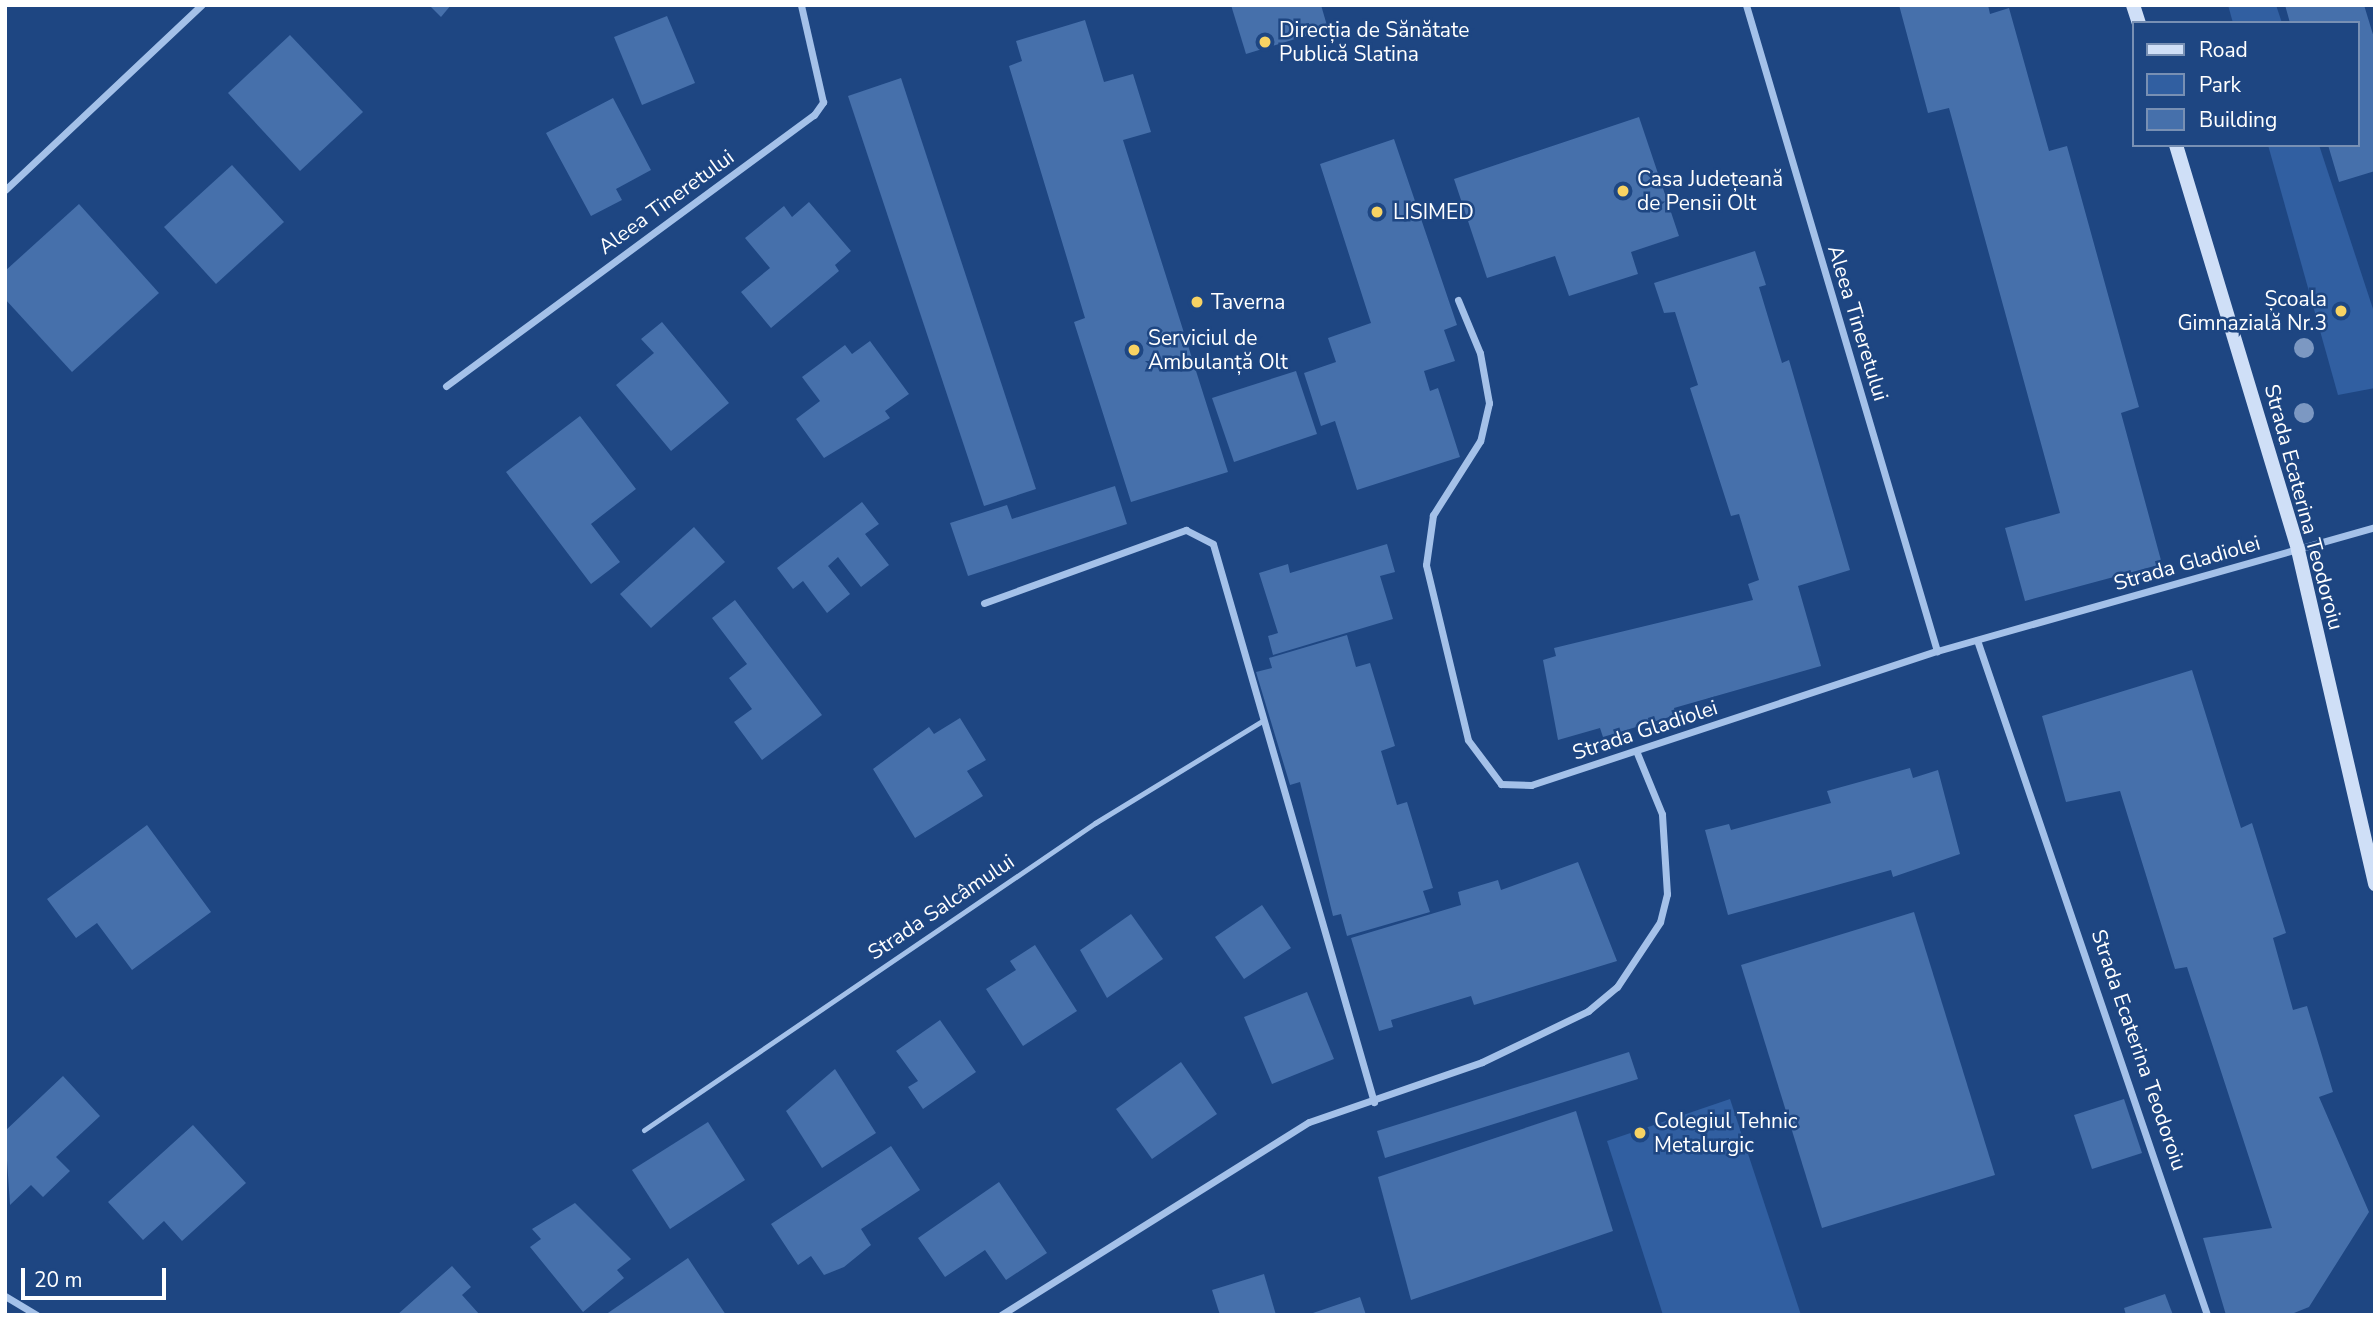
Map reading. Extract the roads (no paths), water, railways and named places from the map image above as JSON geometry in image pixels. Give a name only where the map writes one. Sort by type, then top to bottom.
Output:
[{"type":"main road","name":"Strada Ecaterina Teodoroiu","points":[[2177,147],[2298,550],[2375,884]]},
{"type":"street","points":[[5,190],[201,5]]},
{"type":"street","name":"Aleea Tineretului","points":[[446,386],[814,115],[823,102],[801,5]]},
{"type":"street","name":"Aleea Tineretului","points":[[1746,5],[1937,651]]},
{"type":"street","name":"Strada Gladiolei","points":[[1458,300],[1480,353],[1489,402],[1479,440],[1433,515],[1426,565],[1468,740],[1501,784],[1531,785],[1637,753],[1937,651],[2375,527]]},
{"type":"street","points":[[984,603],[1186,530],[1213,544],[1374,1102]]},
{"type":"street","name":"Strada Ecaterina Teodoroiu","points":[[1977,640],[2207,1315]]},
{"type":"street","points":[[1001,1315],[1309,1122],[1374,1102],[1560,1027],[1624,978],[1660,922],[1667,894],[1662,814],[1637,753]]},
{"type":"street","points":[[5,1296],[37,1315]]},
{"type":"lane","name":"Strada Salcâmului","points":[[644,1130],[1095,823],[1262,721]]},
{"type":"place","name":"Direcția de Sănătate Publică Slatina","points":[[1265,42]]},
{"type":"place","name":"Casa Județeană de Pensii Olt","points":[[1623,191]]},
{"type":"place","name":"LISIMED","points":[[1377,212]]},
{"type":"place","name":"Taverna","points":[[1197,302]]},
{"type":"place","name":"Școala Gimnazială Nr.3","points":[[2341,311]]},
{"type":"place","name":"Serviciul de Ambulanță Olt","points":[[1134,350]]},
{"type":"place","name":"Colegiul Tehnic Metalurgic","points":[[1640,1133]]}]
